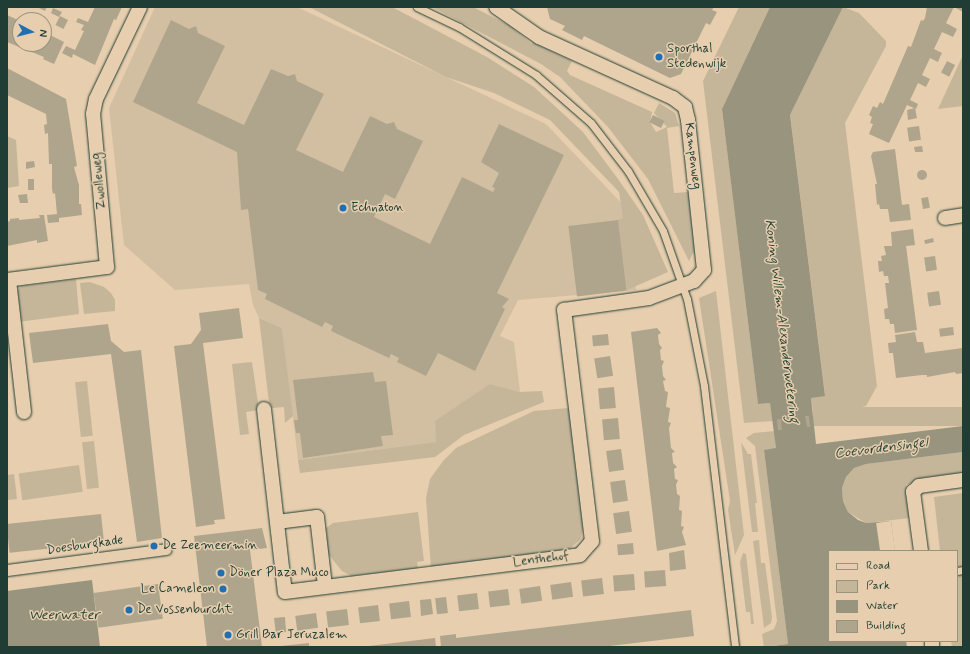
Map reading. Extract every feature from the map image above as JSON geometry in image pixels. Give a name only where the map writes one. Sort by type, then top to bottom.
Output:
[{"type":"street","name":"Zwolleweg","points":[[24,412],[8,280],[107,267],[93,114],[96,99],[140,7]]},
{"type":"street","name":"Kampenweg","points":[[496,7],[539,37],[673,98],[685,107],[705,264],[700,276],[683,285],[649,298],[564,310]]},
{"type":"street","points":[[945,218],[963,215]]},
{"type":"street","name":"Lenthehof","points":[[264,410],[285,592],[580,555],[592,540],[564,310]]},
{"type":"street","points":[[921,550],[914,492],[919,486],[963,480]]},
{"type":"street","points":[[277,522],[317,517],[325,586]]},
{"type":"street","name":"Doesburgkade","points":[[7,570],[166,549]]},
{"type":"lane","points":[[417,7],[459,27],[536,75],[591,123],[612,149],[648,203],[663,231],[683,285],[704,386],[735,647]]},
{"type":"shaded area","name":"Echnaton","points":[[155,7],[297,7],[546,124],[628,210],[636,290],[518,300],[500,336],[514,342],[520,392],[490,384],[437,442],[298,460],[282,328],[259,318],[253,305],[249,284],[175,290],[124,245],[109,108]]},
{"type":"green space","points":[[309,7],[392,7],[487,57],[534,87],[583,132],[618,179],[643,215],[668,272],[627,290],[618,220],[623,218],[619,192],[550,120],[494,93],[446,77]]},
{"type":"green space","points":[[432,7],[473,7],[510,26],[532,44],[532,42],[572,61],[567,71],[570,75],[652,112],[650,122],[656,132],[667,127],[654,113],[659,103],[675,113],[679,126],[667,128],[674,193],[689,192],[696,254],[693,253],[689,261],[648,179],[608,127],[560,77],[541,64]]},
{"type":"green space","points":[[739,7],[770,7],[722,109],[758,404],[770,403],[773,421],[744,423],[703,81]]},
{"type":"green space","points":[[843,7],[859,13],[886,41],[886,46],[845,123],[877,386],[866,406],[814,417],[811,398],[825,395],[790,115]]},
{"type":"green space","points":[[963,55],[963,106],[938,109]]},
{"type":"green space","points":[[7,136],[16,140],[19,186],[7,188]]},
{"type":"green space","points":[[76,279],[79,314],[18,322],[16,292],[21,286]]},
{"type":"green space","points":[[90,282],[104,287],[111,293],[115,300],[115,311],[84,314],[80,283]]},
{"type":"green space","points":[[716,291],[744,535],[735,555],[728,510],[730,501],[699,298]]},
{"type":"green space","points":[[259,318],[282,328],[293,416],[285,423],[284,407],[272,408],[269,403]]},
{"type":"green space","points":[[252,362],[259,410],[246,412],[249,434],[240,435],[232,364]]},
{"type":"green space","points":[[87,381],[93,436],[81,437],[75,382]]},
{"type":"green space","points":[[490,384],[520,392],[542,391],[544,402],[464,435],[435,457],[300,473],[298,460],[436,442],[435,421]]},
{"type":"green space","points":[[813,407],[963,407],[963,426],[813,426]]},
{"type":"green space","points":[[569,408],[584,523],[581,539],[568,550],[431,568],[426,498],[430,479],[443,461],[456,448],[534,411]]},
{"type":"green space","points":[[775,431],[776,449],[764,450],[788,644],[764,647],[762,634],[774,629],[777,621],[755,446],[746,438],[754,433]]},
{"type":"green space","points":[[94,441],[99,488],[87,489],[82,442]]},
{"type":"green space","points":[[741,442],[748,454],[751,454],[757,503],[755,503],[758,532],[752,532]]},
{"type":"green space","points":[[963,452],[963,476],[906,484],[910,518],[866,523],[848,512],[843,501],[842,488],[846,477],[854,468],[866,464]]},
{"type":"green space","points":[[79,465],[83,492],[22,500],[19,473]]},
{"type":"green space","points":[[14,474],[17,499],[7,500],[7,475]]},
{"type":"green space","points":[[963,493],[963,647],[952,647],[951,642],[958,642],[958,550],[940,550],[934,497]]},
{"type":"green space","points":[[418,512],[424,561],[417,562],[418,569],[351,576],[342,571],[328,554],[326,528],[333,523]]},
{"type":"green space","points":[[759,540],[761,563],[765,563],[772,617],[771,623],[764,628],[753,541]]},
{"type":"green space","points":[[743,553],[746,554],[754,624],[751,624],[750,612],[746,612],[740,562]]},
{"type":"water","points":[[770,7],[843,7],[790,115],[825,396],[811,398],[816,444],[963,426],[963,452],[866,464],[854,468],[846,477],[842,488],[843,501],[848,512],[858,520],[866,523],[891,521],[895,550],[828,550],[828,642],[906,642],[907,647],[766,647],[788,644],[764,450],[776,448],[770,403],[758,404],[722,109]]},
{"type":"water","name":"Weerwater","points":[[92,580],[100,647],[7,647],[7,591]]},
{"type":"pier","points":[[891,521],[895,550],[880,550],[876,523]]},
{"type":"building","points":[[37,7],[47,7],[45,11]]},
{"type":"building","points":[[95,7],[122,7],[116,20],[114,19],[95,65],[73,54],[72,58],[62,53],[66,46],[75,50],[84,31],[81,30],[84,25],[76,22],[78,18],[88,22]]},
{"type":"building","name":"Sporthal Stedenwijk","points":[[547,7],[714,7],[712,10],[717,12],[710,25],[706,23],[681,74],[670,78],[584,36],[582,40],[562,30],[565,26],[550,19]]},
{"type":"building","points":[[927,7],[954,7],[946,23],[957,29],[953,37],[942,32],[934,49],[942,53],[938,62],[930,58],[922,75],[930,79],[926,87],[918,83],[910,100],[918,104],[916,109],[907,105],[889,143],[869,134],[873,124],[870,123],[872,117],[869,115],[873,106],[877,108],[880,102],[883,104],[908,46],[911,47],[921,20],[923,21],[925,18]]},
{"type":"building","points":[[954,7],[963,7],[963,12]]},
{"type":"building","points":[[53,8],[62,12],[59,17],[51,12]]},
{"type":"building","points":[[7,15],[12,17],[12,44],[7,42]]},
{"type":"building","points":[[60,16],[68,20],[63,29],[55,25]]},
{"type":"building","points":[[171,20],[189,29],[196,26],[198,33],[225,46],[197,103],[244,125],[271,69],[288,76],[295,74],[297,81],[324,94],[296,150],[343,172],[370,116],[387,124],[394,122],[397,129],[423,141],[395,199],[385,194],[374,217],[430,244],[462,177],[493,192],[495,188],[492,187],[499,173],[481,162],[499,124],[564,155],[497,293],[509,299],[502,307],[505,309],[475,371],[438,353],[426,376],[397,362],[399,358],[391,354],[389,358],[331,331],[333,326],[325,322],[322,327],[265,299],[267,294],[258,290],[248,209],[241,210],[237,152],[133,102]]},
{"type":"building","points":[[52,36],[64,42],[54,64],[43,59],[44,57],[32,52],[52,52]]},
{"type":"building","points":[[947,61],[955,65],[949,77],[941,73]]},
{"type":"building","points":[[7,68],[66,99],[77,166],[74,167],[79,185],[79,204],[81,204],[82,215],[59,218],[59,222],[48,223],[47,215],[57,214],[55,193],[53,194],[52,189],[52,164],[49,164],[48,133],[45,134],[44,125],[47,124],[46,114],[7,95]]},
{"type":"building","points":[[915,108],[917,118],[908,120],[907,110]]},
{"type":"building","points":[[653,115],[665,121],[661,128],[649,122]]},
{"type":"building","points":[[919,126],[921,140],[909,142],[907,128]]},
{"type":"building","points":[[922,146],[923,152],[915,152],[914,147]]},
{"type":"building","points":[[895,149],[902,205],[909,204],[911,220],[890,222],[888,209],[880,209],[879,204],[877,205],[875,184],[877,184],[871,156],[873,152]]},
{"type":"building","points":[[34,161],[35,167],[26,169],[26,162]]},
{"type":"building","points":[[920,170],[924,170],[926,171],[926,179],[920,180],[917,177],[917,173]]},
{"type":"building","points":[[28,179],[34,179],[34,190],[28,190]]},
{"type":"building","points":[[27,194],[28,203],[20,203],[18,195]]},
{"type":"building","points":[[928,197],[930,208],[923,209],[921,198]]},
{"type":"building","points":[[39,215],[44,215],[48,241],[37,243],[37,240],[7,246],[7,222],[10,221],[10,219],[19,218],[19,220],[40,218]]},
{"type":"building","points":[[618,220],[627,290],[577,297],[568,226]]},
{"type":"building","points":[[913,229],[915,245],[906,246],[917,330],[895,333],[894,324],[890,324],[889,319],[885,319],[884,309],[888,308],[885,283],[889,283],[888,276],[884,276],[883,271],[879,272],[878,261],[882,261],[881,256],[886,255],[884,246],[892,246],[891,232]]},
{"type":"building","points":[[933,238],[934,242],[925,244],[924,240]]},
{"type":"building","points":[[935,256],[937,270],[926,271],[924,258]]},
{"type":"building","points":[[939,291],[941,305],[929,307],[927,293]]},
{"type":"building","points":[[239,308],[243,338],[203,343],[225,519],[214,520],[215,524],[196,527],[174,346],[191,344],[201,330],[199,313]]},
{"type":"building","points":[[108,324],[111,341],[124,352],[141,350],[162,538],[137,542],[111,354],[33,363],[29,333]]},
{"type":"building","points":[[953,327],[954,335],[940,337],[939,329]]},
{"type":"building","points":[[657,328],[661,333],[658,335],[659,344],[662,348],[660,350],[661,360],[664,361],[662,366],[663,376],[666,380],[663,381],[665,391],[668,392],[666,407],[670,408],[668,422],[671,423],[669,428],[671,448],[675,452],[672,453],[673,463],[677,467],[674,469],[675,479],[678,480],[676,485],[677,494],[680,496],[679,510],[682,511],[681,526],[684,527],[682,532],[686,545],[657,551],[631,332]]},
{"type":"building","points":[[915,332],[917,342],[923,342],[925,353],[963,348],[963,373],[956,374],[955,372],[927,377],[927,375],[922,375],[896,378],[893,353],[889,353],[888,343],[896,342],[895,335]]},
{"type":"building","points":[[608,334],[609,345],[593,346],[592,335]]},
{"type":"building","points":[[610,356],[613,376],[597,378],[594,359]]},
{"type":"building","points":[[373,372],[375,382],[386,381],[393,435],[381,436],[383,446],[303,458],[300,433],[296,433],[294,420],[298,420],[293,380]]},
{"type":"building","points":[[614,387],[616,408],[600,409],[598,388]]},
{"type":"building","points":[[805,416],[809,416],[810,427],[807,427]]},
{"type":"building","points":[[618,418],[620,439],[604,440],[602,419]]},
{"type":"building","points":[[777,419],[781,419],[782,430],[778,430]]},
{"type":"building","points":[[621,449],[624,470],[609,472],[606,451]]},
{"type":"building","points":[[625,480],[628,501],[613,503],[610,482]]},
{"type":"building","points":[[629,511],[632,532],[616,534],[613,513]]},
{"type":"building","points":[[101,514],[104,543],[10,553],[7,524]]},
{"type":"building","points":[[262,528],[267,548],[250,550],[262,647],[207,647],[194,536]]},
{"type":"building","points":[[633,543],[634,554],[618,555],[617,544]]},
{"type":"building","points":[[684,550],[686,569],[670,571],[669,553]]},
{"type":"building","points":[[665,570],[666,586],[645,587],[644,571]]},
{"type":"building","points":[[634,574],[635,590],[614,591],[613,575]]},
{"type":"building","points":[[602,578],[604,594],[583,596],[581,581]]},
{"type":"building","points":[[571,582],[573,597],[552,600],[550,585]]},
{"type":"building","name":"De Vossenburcht","points":[[158,584],[163,619],[99,628],[94,593]]},
{"type":"building","points":[[540,586],[542,601],[521,604],[519,589]]},
{"type":"building","points":[[508,589],[510,605],[490,607],[488,591]]},
{"type":"building","points":[[477,593],[479,609],[459,611],[457,595]]},
{"type":"building","points":[[446,597],[448,613],[437,614],[435,598]]},
{"type":"building","points":[[431,599],[433,614],[421,616],[420,600]]},
{"type":"building","points":[[409,601],[411,617],[391,619],[389,603]]},
{"type":"building","points":[[378,605],[380,621],[360,623],[358,607]]},
{"type":"building","points":[[347,609],[349,625],[328,627],[326,612]]},
{"type":"building","points":[[691,610],[694,636],[601,647],[441,647],[440,636],[456,634],[456,638]]},
{"type":"building","points":[[316,613],[318,628],[297,631],[295,616]]},
{"type":"building","points":[[285,617],[286,632],[276,634],[274,618]]},
{"type":"building","points":[[435,638],[436,647],[369,647],[369,646]]},
{"type":"building","points":[[309,643],[309,647],[281,647],[281,646]]},
{"type":"place","name":"Sporthal Stedenwijk","points":[[659,57]]},
{"type":"place","name":"Echnaton","points":[[343,208]]},
{"type":"place","name":"De Zeemeermin","points":[[154,546]]},
{"type":"place","name":"Döner Plaza Muco","points":[[221,573]]},
{"type":"place","name":"Le Cameleon","points":[[223,589]]},
{"type":"place","name":"De Vossenburcht","points":[[129,610]]},
{"type":"place","name":"Grill Bar Jeruzalem","points":[[228,635]]},
{"type":"water label","name":"Koning Willem-Alexanderwetering","points":[[782,321]]},
{"type":"water label","name":"Coevordensingel","points":[[881,448]]}]
